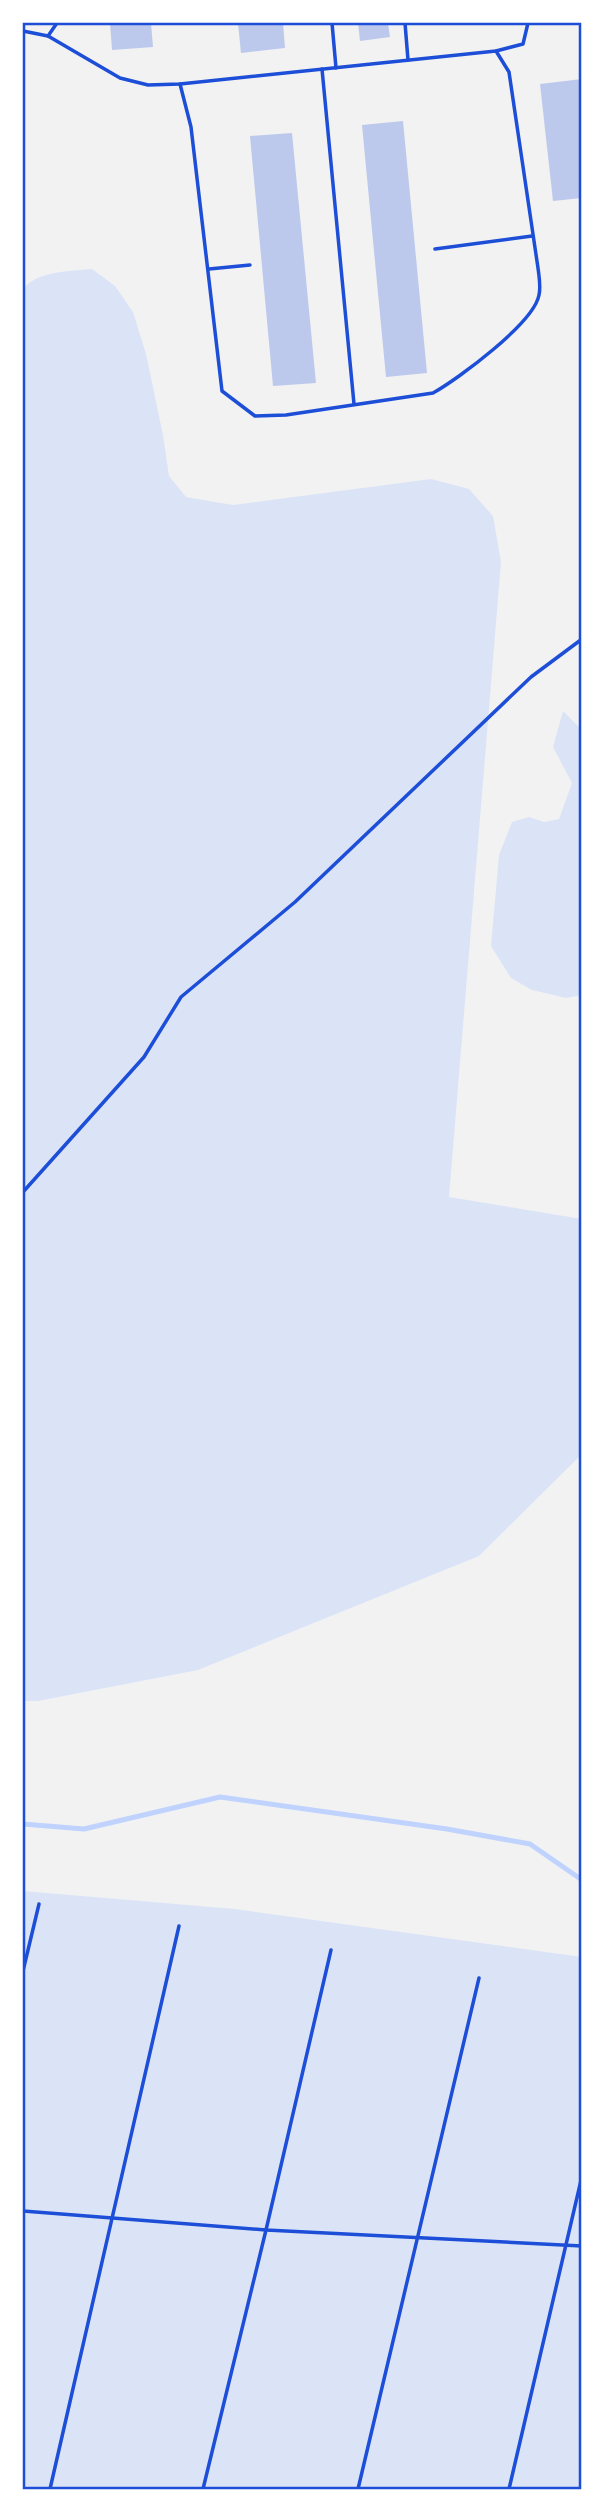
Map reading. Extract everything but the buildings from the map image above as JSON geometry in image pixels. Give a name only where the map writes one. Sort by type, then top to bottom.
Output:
[{"type":"lane","points":[[48,36],[57,23]]},
{"type":"lane","points":[[332,23],[336,68]]},
{"type":"lane","points":[[405,23],[408,60]]},
{"type":"lane","points":[[23,31],[48,36],[120,78],[148,85],[180,84],[496,51],[523,44],[528,23]]},
{"type":"lane","points":[[180,84],[191,127],[222,391],[254,415],[286,415],[433,393],[452,382],[520,325],[539,296],[538,268],[509,72],[496,51]]},
{"type":"lane","points":[[322,69],[354,404]]},
{"type":"lane","points":[[435,249],[532,236]]},
{"type":"lane","points":[[209,269],[250,265]]},
{"type":"lane","points":[[23,1971],[39,1905]]},
{"type":"lane","points":[[50,2489],[179,1926]]},
{"type":"lane","points":[[203,2489],[331,1950]]},
{"type":"lane","points":[[358,2489],[479,1978]]},
{"type":"lane","points":[[509,2489],[582,2176]]},
{"type":"lane","points":[[23,2211],[266,2230],[582,2246]]},
{"type":"path","points":[[23,1192],[144,1057],[181,997],[295,902],[531,677],[582,639]]},
{"type":"shaded area","points":[[92,269],[115,286],[133,312],[146,354],[169,476],[186,497],[233,505],[431,479],[469,489],[493,516],[501,562],[449,1197],[582,1219],[582,1454],[479,1556],[198,1670],[38,1701],[23,1701],[23,289],[45,275]]},
{"type":"shaded area","points":[[563,711],[582,730],[582,995],[566,998],[532,990],[511,978],[491,946],[499,855],[512,822],[529,817],[544,822],[559,819],[572,783],[553,747]]},
{"type":"shaded area","points":[[23,1891],[235,1909],[582,1957],[582,2489],[23,2489]]},
{"type":"waterway","points":[[23,1824],[84,1829],[220,1797],[447,1829],[530,1844],[582,1880]]}]
